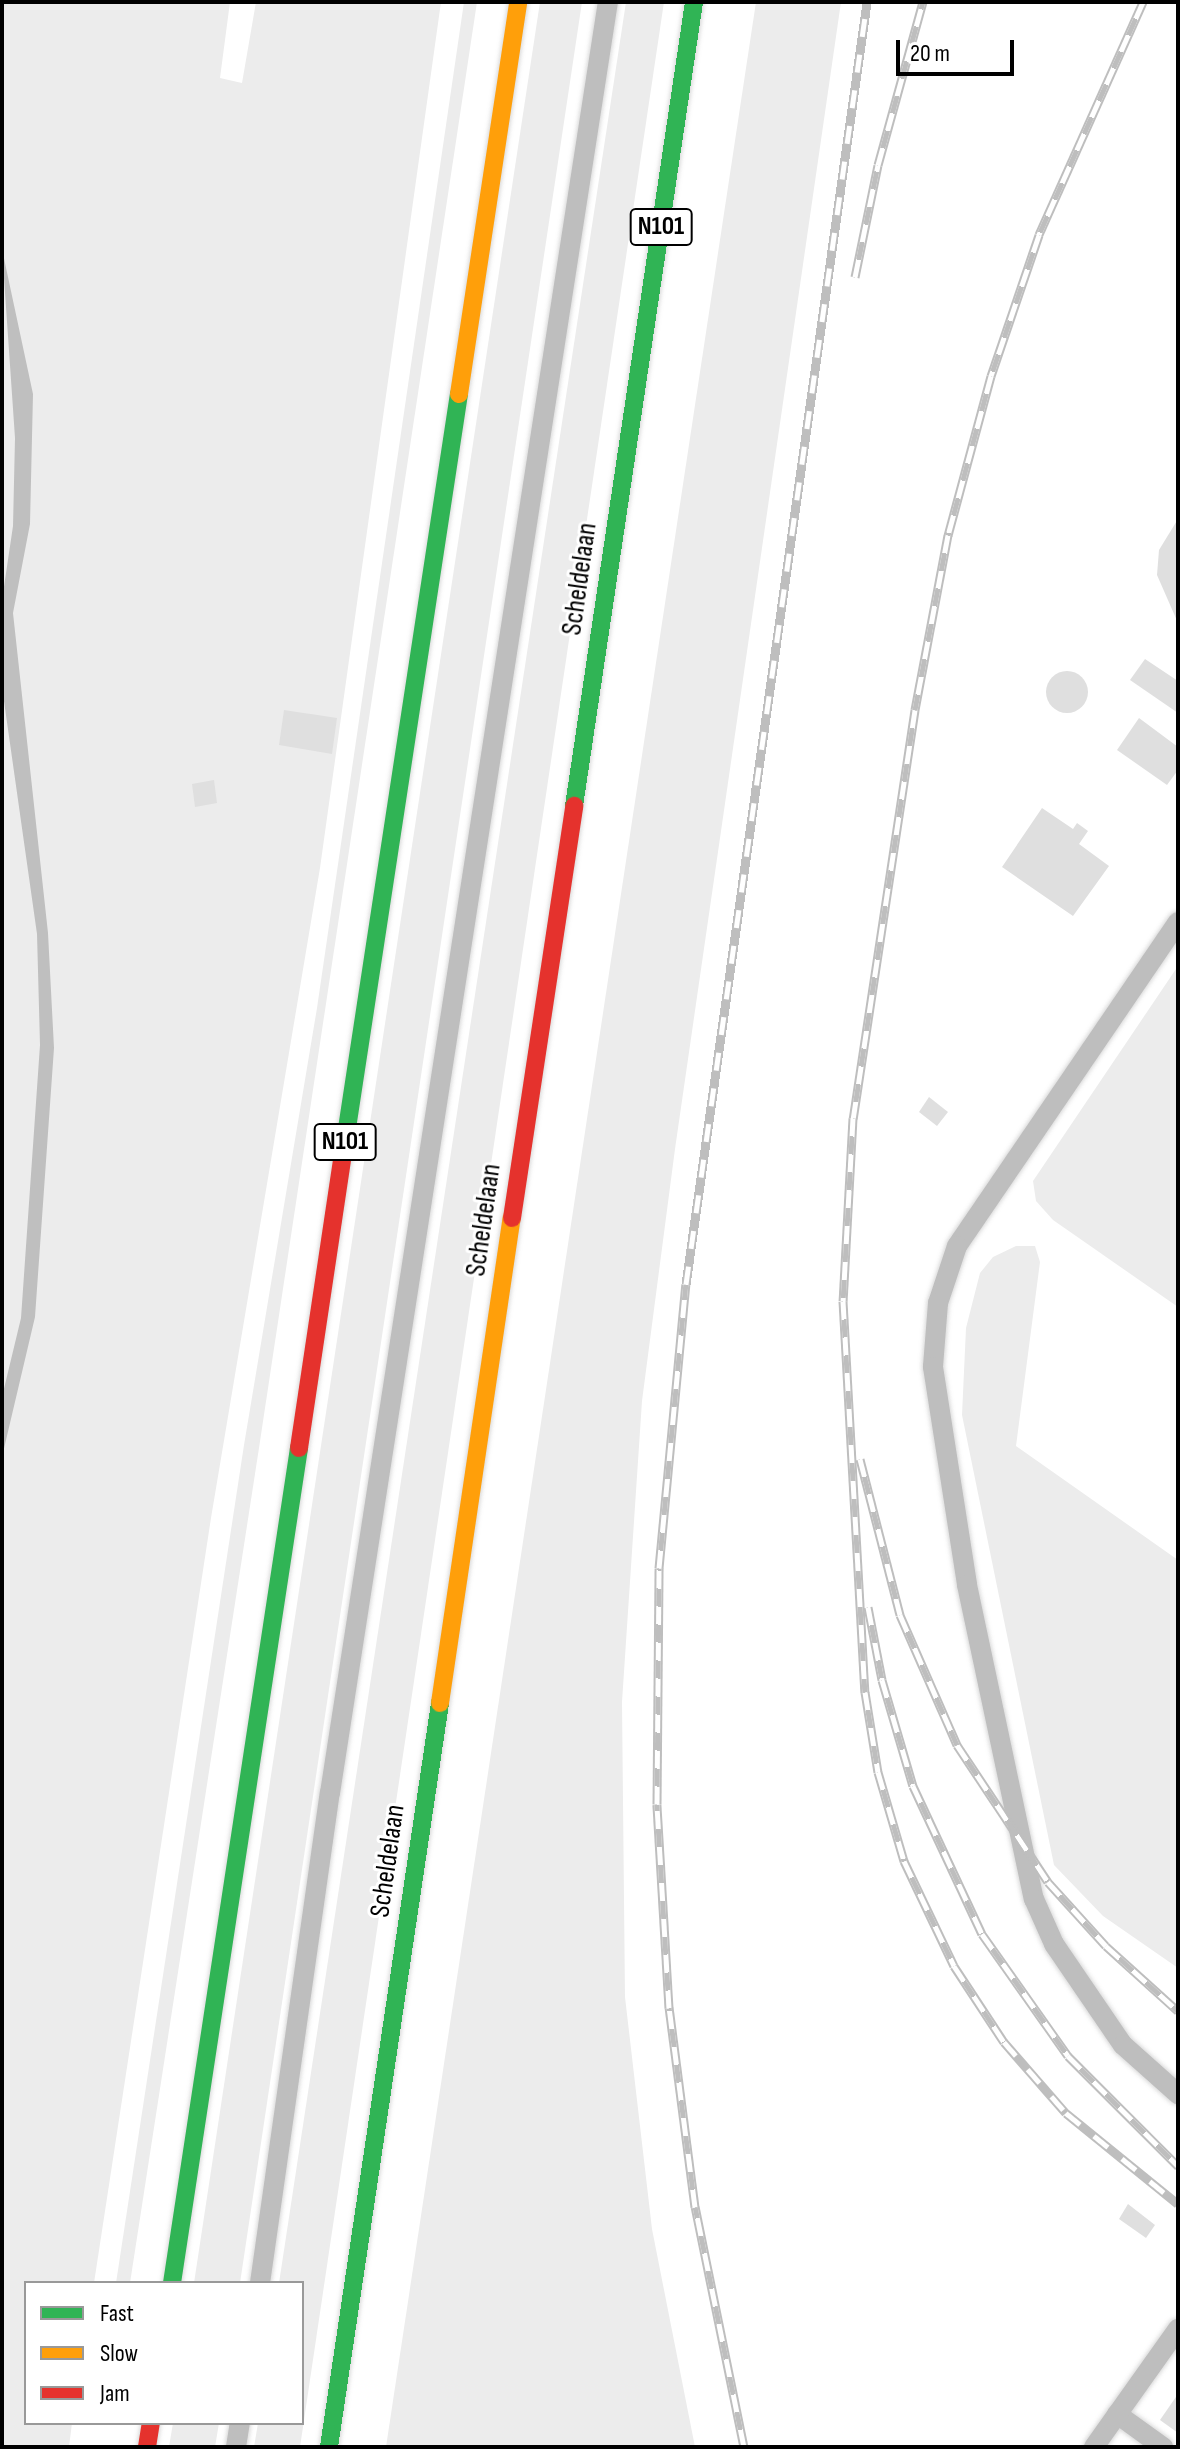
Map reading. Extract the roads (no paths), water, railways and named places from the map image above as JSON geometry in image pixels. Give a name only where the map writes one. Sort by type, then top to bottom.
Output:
[{"type":"main road","name":"N101","points":[[172,2281],[518,2]]},
{"type":"main road","name":"Scheldelaan","points":[[329,2447],[694,2]]},
{"type":"main road","points":[[147,2447],[151,2425]]},
{"type":"lane","points":[[260,2281],[330,1793],[608,2]]},
{"type":"lane","points":[[1178,922],[957,1246],[938,1303],[933,1367],[974,1626],[1034,1899],[1054,1944],[1123,2045],[1178,2094]]},
{"type":"lane","points":[[1094,2447],[1178,2329]]},
{"type":"lane","points":[[1117,2414],[1163,2447]]},
{"type":"lane","points":[[236,2447],[240,2425]]},
{"type":"railway","points":[[744,2447],[695,2207],[669,2008],[657,1804],[659,1568],[686,1284],[867,2]]},
{"type":"railway","points":[[855,277],[878,165],[923,2]]},
{"type":"railway","points":[[1143,2],[1039,235],[991,376],[948,535],[915,710],[853,1118],[843,1301],[865,1692],[878,1772],[904,1861],[954,1966],[1004,2042],[1066,2113],[1178,2204]]},
{"type":"railway","points":[[860,1459],[900,1615],[957,1745],[1048,1882],[1106,1946],[1178,2011]]},
{"type":"railway","points":[[868,1607],[882,1680],[913,1786],[982,1934],[1068,2056],[1178,2166]]}]
